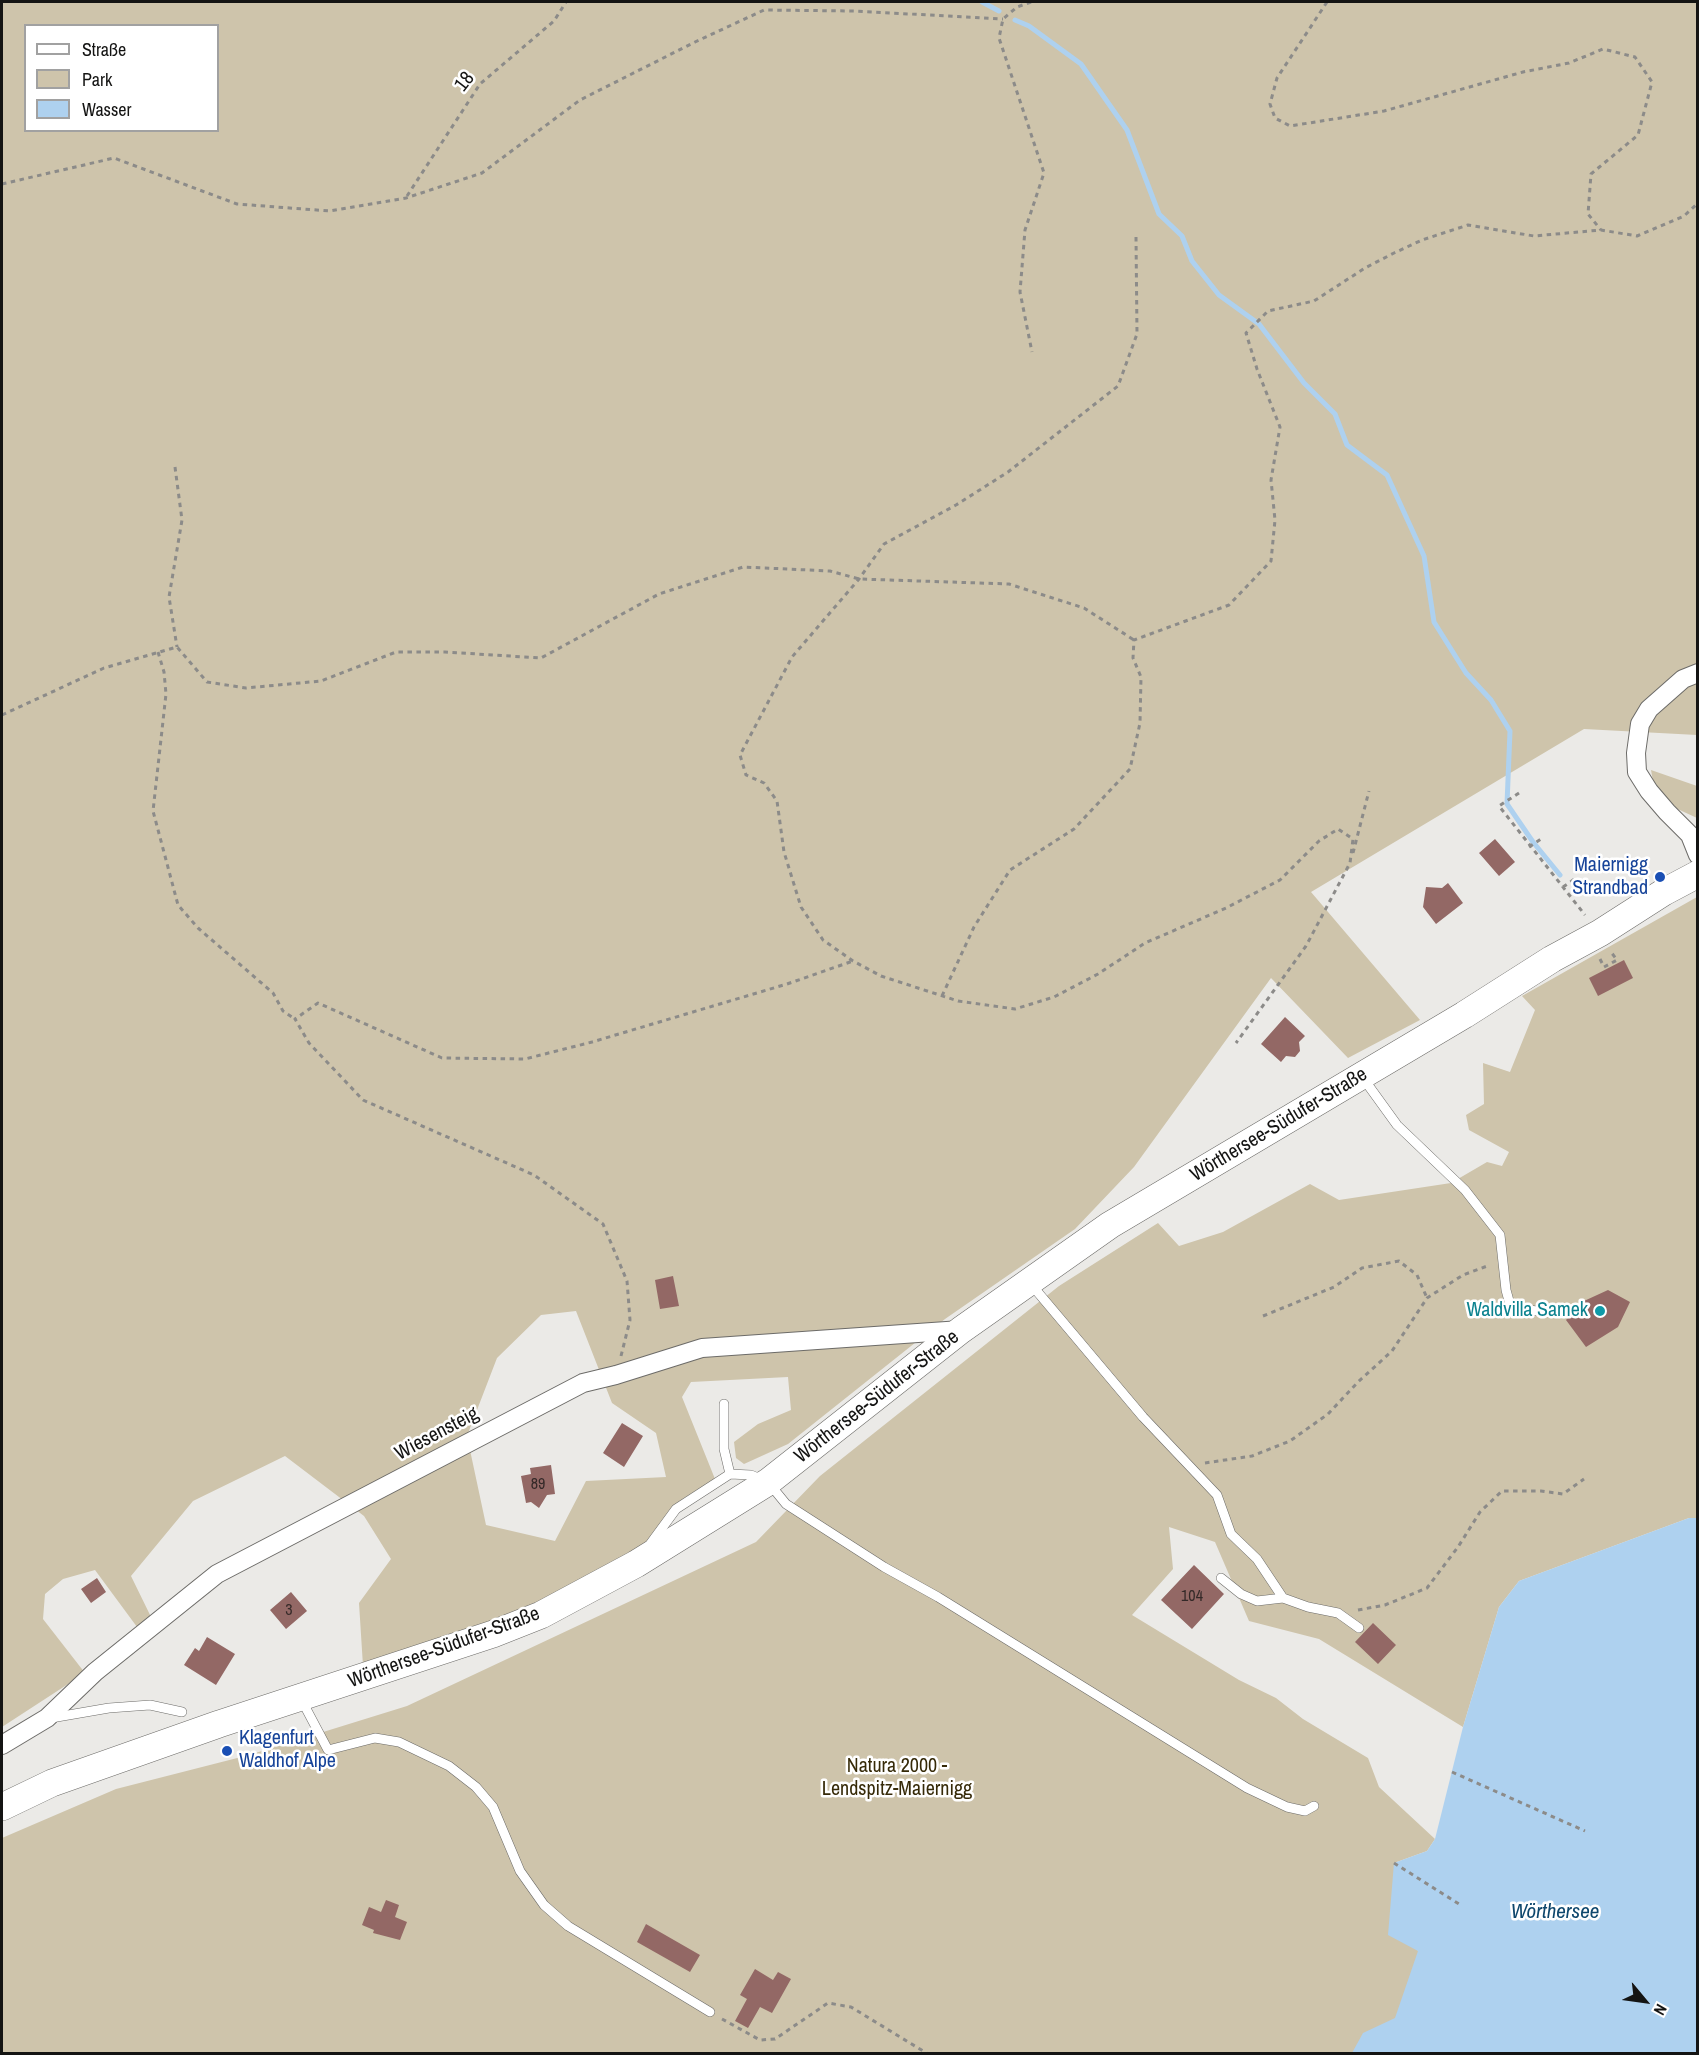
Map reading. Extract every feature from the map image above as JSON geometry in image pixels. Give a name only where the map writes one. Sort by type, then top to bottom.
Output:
[{"type":"main road","name":"Wörthersee-Südufer-Straße","points":[[2,1807],[52,1783],[219,1724],[503,1630],[541,1615],[636,1564],[768,1482],[961,1330],[1110,1225],[1464,1015],[1552,959],[1698,874]]},
{"type":"street","points":[[1698,673],[1683,680],[1649,709],[1640,724],[1636,753],[1637,772],[1649,791],[1690,835],[1698,855]]},
{"type":"street","name":"Wiesensteig","points":[[2,1745],[47,1718],[95,1672],[217,1574],[583,1383],[702,1348],[961,1330]]},
{"type":"lane","points":[[1362,1076],[1397,1125],[1465,1190],[1500,1235],[1506,1290],[1511,1308],[1556,1313]]},
{"type":"lane","points":[[1028,1281],[1143,1417],[1217,1495],[1232,1533],[1257,1559],[1283,1598]]},
{"type":"lane","points":[[724,1404],[724,1449],[730,1474]]},
{"type":"lane","points":[[636,1564],[676,1509],[730,1474],[751,1474],[768,1482],[786,1504],[814,1522],[1247,1788],[1287,1807],[1305,1811],[1314,1806]]},
{"type":"lane","points":[[1221,1578],[1241,1594],[1257,1601],[1283,1598],[1308,1607],[1338,1613],[1359,1628]]},
{"type":"lane","points":[[301,1698],[328,1750],[375,1738],[399,1742],[448,1766],[476,1787],[493,1807],[520,1871],[544,1905],[568,1926],[710,2012]]},
{"type":"lane","points":[[47,1718],[109,1708],[150,1705],[182,1712]]},
{"type":"path","name":"18","points":[[406,198],[480,84],[554,21],[566,2]]},
{"type":"path","points":[[1031,2],[1017,7],[1003,19],[999,38],[1044,173],[1025,230],[1020,292],[1032,352]]},
{"type":"path","points":[[1327,2],[1277,78],[1270,104],[1275,118],[1290,126],[1384,111],[1523,72],[1569,63],[1603,49],[1635,57],[1652,82],[1638,135],[1591,174],[1588,214],[1601,230]]},
{"type":"path","points":[[2,184],[114,158],[237,204],[330,211],[406,198],[482,173],[580,100],[764,10],[854,11],[1003,19]]},
{"type":"path","points":[[1134,640],[1229,605],[1271,561],[1275,520],[1271,480],[1280,427],[1257,369],[1246,333],[1268,311],[1314,302],[1365,268],[1394,253],[1422,240],[1468,225],[1534,236],[1601,230],[1637,236],[1684,216],[1698,203]]},
{"type":"path","points":[[1136,237],[1137,334],[1118,387],[1008,472],[956,505],[884,544],[859,579],[792,657],[740,756],[746,774],[764,783],[777,801],[784,852],[801,907],[823,940],[853,961],[882,976],[958,1001],[1015,1009],[1054,997],[1098,974],[1145,943],[1226,908],[1280,880],[1319,841],[1338,829],[1353,839],[1350,863]]},
{"type":"path","points":[[175,467],[182,520],[169,597],[177,647],[207,682],[246,688],[321,681],[396,652],[445,652],[541,658],[659,594],[743,567],[830,571],[859,579],[1009,584],[1084,608],[1134,640]]},
{"type":"path","points":[[942,996],[974,927],[1010,870],[1074,829],[1130,769],[1140,723],[1141,677],[1133,658],[1134,640]]},
{"type":"path","points":[[2,715],[104,668],[177,647]]},
{"type":"path","points":[[158,652],[164,672],[166,694],[153,811],[178,905],[198,928],[273,993],[283,1011],[295,1019],[309,1043],[363,1100],[534,1175],[603,1224],[627,1281],[630,1320],[616,1375]]},
{"type":"path","points":[[1236,1043],[1306,946],[1350,863],[1369,791]]},
{"type":"path","points":[[1519,793],[1499,806],[1588,919]]},
{"type":"path","points":[[1530,848],[1544,837]]},
{"type":"path","points":[[1563,887],[1576,878]]},
{"type":"path","points":[[1604,967],[1617,960],[1611,952]]},
{"type":"path","points":[[295,1019],[318,1003],[442,1058],[525,1059],[592,1042],[787,984],[853,961]]},
{"type":"path","points":[[1188,1464],[1252,1456],[1290,1441],[1328,1414],[1392,1351],[1427,1298],[1463,1275],[1503,1260]]},
{"type":"path","points":[[1263,1316],[1334,1287],[1362,1268],[1400,1261],[1417,1275],[1427,1298]]},
{"type":"path","points":[[1338,1613],[1385,1605],[1427,1588],[1458,1547],[1480,1512],[1502,1491],[1541,1491],[1563,1494],[1584,1479]]},
{"type":"path","points":[[1452,1772],[1585,1831]]},
{"type":"path","points":[[1394,1863],[1459,1904]]},
{"type":"path","points":[[710,2012],[760,2040],[775,2039],[828,2003],[851,2007],[928,2054]]},
{"type":"green space","points":[[2,2],[1697,2],[1697,735],[1584,729],[1311,892],[1420,1020],[1348,1058],[1271,978],[1134,1167],[1075,1229],[945,1319],[788,1444],[744,1464],[736,1458],[734,1442],[758,1424],[791,1410],[788,1377],[691,1382],[682,1397],[715,1479],[684,1498],[637,1555],[508,1622],[363,1666],[359,1603],[391,1559],[364,1516],[285,1456],[193,1501],[131,1576],[152,1619],[140,1631],[95,1570],[63,1579],[45,1594],[43,1619],[85,1673],[2,1727]],"holes":[[[576,1311],[612,1403],[656,1433],[666,1477],[586,1481],[555,1541],[486,1525],[467,1436],[497,1358],[541,1315]]]},
{"type":"green space","points":[[1651,770],[1697,786],[1697,818],[1671,806],[1653,781]]},
{"type":"green space","name":"Natura 2000 - Lendspitz-Maiernigg","points":[[1697,897],[1697,1518],[1689,1518],[1519,1581],[1499,1607],[1463,1727],[1319,1639],[1249,1621],[1215,1542],[1169,1527],[1173,1569],[1132,1615],[1239,1680],[1276,1698],[1303,1719],[1368,1758],[1379,1787],[1435,1839],[1427,1851],[1394,1863],[1418,1951],[1452,2053],[2,2054],[2,1838],[116,1789],[249,1755],[407,1706],[756,1542],[820,1476],[1059,1286],[1158,1223],[1179,1246],[1223,1232],[1310,1184],[1339,1200],[1451,1183],[1487,1162],[1502,1166],[1509,1152],[1469,1130],[1466,1115],[1484,1104],[1483,1063],[1510,1072],[1535,1010],[1522,996]]},
{"type":"water","name":"Wörthersee","points":[[1689,1518],[1698,1518],[1697,2053],[1352,2053],[1363,2033],[1395,2018],[1418,1951],[1388,1935],[1394,1863],[1427,1851],[1435,1839],[1463,1727],[1499,1607],[1519,1581]]},
{"type":"building","points":[[1495,839],[1515,862],[1499,876],[1479,853]]},
{"type":"building","points":[[1448,883],[1463,903],[1436,924],[1423,907],[1426,887],[1442,888]]},
{"type":"building","points":[[1624,960],[1633,978],[1598,996],[1589,978]]},
{"type":"building","points":[[1285,1017],[1305,1036],[1299,1042],[1300,1051],[1295,1057],[1286,1056],[1281,1062],[1261,1044]]},
{"type":"building","points":[[673,1276],[679,1306],[660,1309],[655,1280]]},
{"type":"building","name":"Waldvilla Samek","points":[[1608,1290],[1630,1302],[1618,1327],[1586,1347],[1566,1320],[1584,1301]]},
{"type":"building","points":[[622,1423],[643,1436],[624,1467],[603,1453]]},
{"type":"building","points":[[551,1465],[555,1494],[547,1495],[539,1508],[531,1502],[526,1503],[521,1476],[531,1474],[530,1468]]},
{"type":"building","points":[[1194,1565],[1224,1594],[1192,1629],[1161,1600]]},
{"type":"building","points":[[97,1578],[106,1592],[91,1603],[81,1589]]},
{"type":"building","points":[[291,1592],[307,1611],[286,1629],[270,1610]]},
{"type":"building","points":[[1373,1623],[1396,1645],[1378,1664],[1355,1642]]},
{"type":"building","points":[[207,1637],[235,1654],[216,1685],[184,1665],[195,1648],[199,1651]]},
{"type":"building","points":[[386,1900],[399,1905],[395,1917],[407,1922],[400,1940],[373,1933],[374,1930],[362,1925],[369,1907],[381,1912]]},
{"type":"building","points":[[646,1924],[700,1955],[690,1972],[637,1942]]},
{"type":"building","points":[[755,1969],[773,1980],[778,1972],[791,1979],[772,2013],[760,2007],[748,2028],[735,2021],[747,1999],[740,1995]]},
{"type":"waterway","points":[[982,2],[999,11]]},
{"type":"waterway","points":[[1015,20],[1029,26],[1081,64],[1127,130],[1159,214],[1182,236],[1192,261],[1219,295],[1259,324],[1304,383],[1335,414],[1347,445],[1387,475],[1424,556],[1434,622],[1466,673],[1491,700],[1510,731],[1507,804],[1533,842],[1560,875]]},
{"type":"place","name":"Maiernigg Strandbad","points":[[1660,877]]},
{"type":"place","name":"Waldvilla Samek","points":[[1600,1311]]},
{"type":"place","name":"Klagenfurt Waldhof Alpe","points":[[227,1751]]}]
